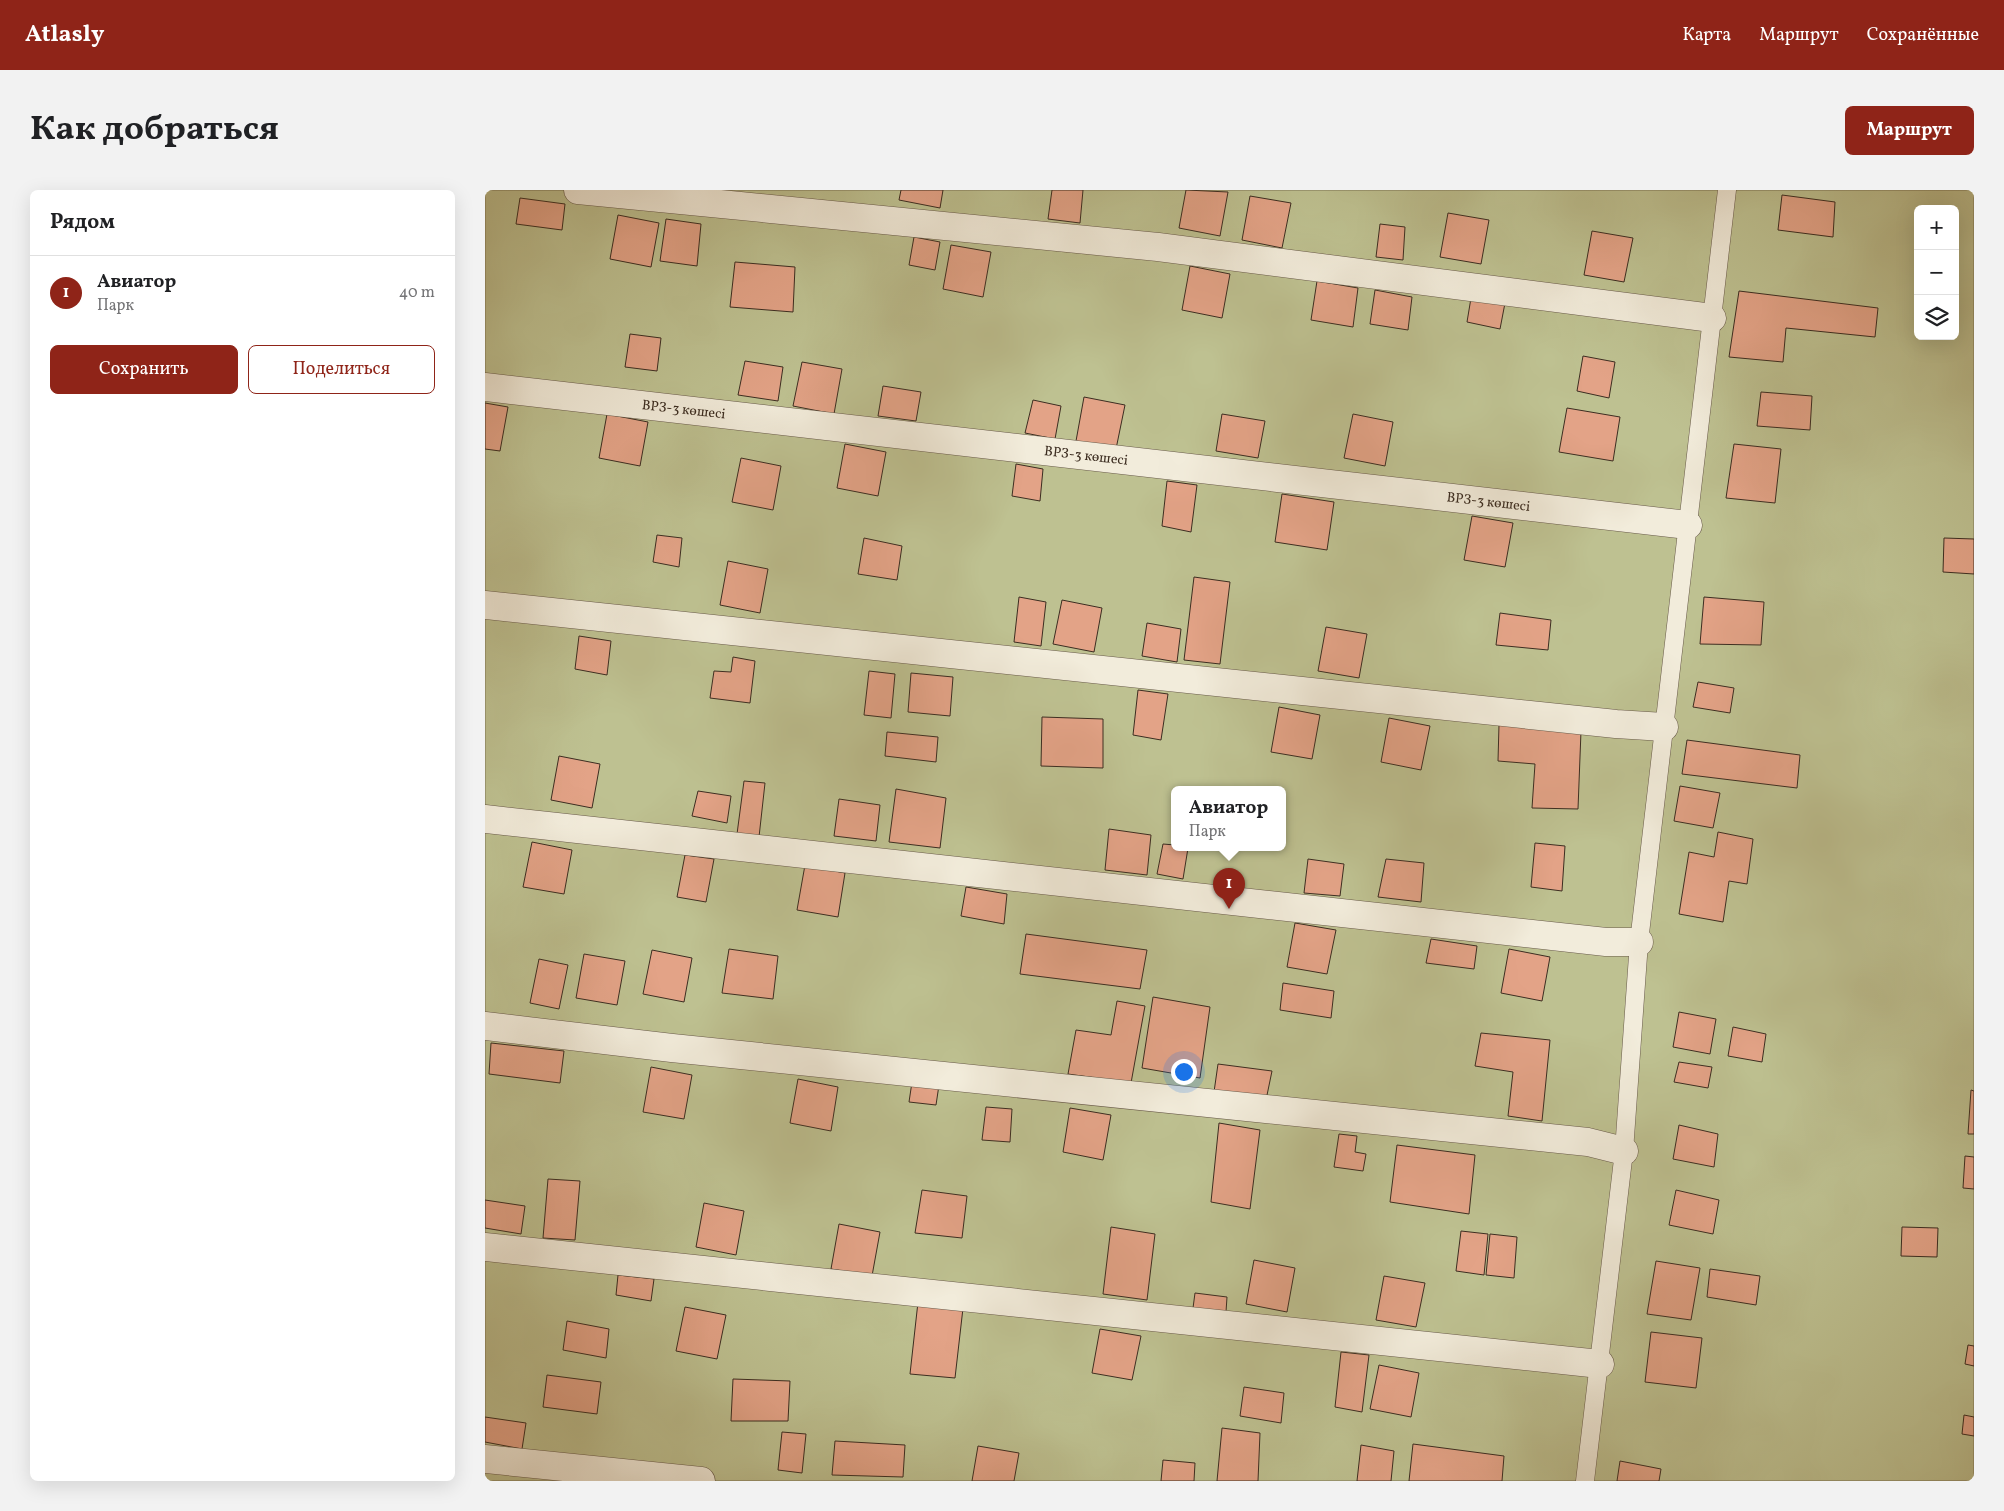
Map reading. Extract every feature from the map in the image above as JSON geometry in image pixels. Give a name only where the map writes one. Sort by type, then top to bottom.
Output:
[{"type":"street","points":[[578,190],[1158,247],[1712,318]]},
{"type":"street","name":"ВРЗ-3 көшесі","points":[[485,387],[1688,524]]},
{"type":"street","points":[[485,605],[1606,723],[1665,727]]},
{"type":"street","points":[[485,819],[1606,942],[1639,942]]},
{"type":"street","points":[[485,1026],[672,1048],[1588,1142],[1624,1151]]},
{"type":"street","points":[[485,1247],[1600,1364]]},
{"type":"street","points":[[485,1459],[701,1481]]},
{"type":"lane","points":[[1585,1481],[1624,1151],[1639,942],[1727,190]]},
{"type":"green space","points":[[485,190],[1974,190],[1974,1481],[485,1481]]},
{"type":"building","points":[[901,190],[943,190],[940,208],[899,200]]},
{"type":"building","points":[[1052,190],[1083,190],[1080,223],[1048,219]]},
{"type":"building","points":[[1186,190],[1228,192],[1220,236],[1179,228]]},
{"type":"building","points":[[1782,195],[1835,202],[1833,237],[1778,230]]},
{"type":"building","points":[[1250,196],[1291,203],[1282,248],[1242,240]]},
{"type":"building","points":[[520,198],[565,204],[562,230],[516,224]]},
{"type":"building","points":[[1448,213],[1489,220],[1481,264],[1440,257]]},
{"type":"building","points":[[618,215],[659,223],[651,267],[610,259]]},
{"type":"building","points":[[666,219],[701,224],[697,266],[660,261]]},
{"type":"building","points":[[1380,224],[1405,227],[1403,260],[1376,257]]},
{"type":"building","points":[[1592,231],[1633,238],[1624,282],[1584,275]]},
{"type":"building","points":[[914,237],[940,242],[935,270],[909,265]]},
{"type":"building","points":[[951,245],[991,252],[983,297],[943,289]]},
{"type":"building","points":[[735,262],[795,267],[793,312],[730,307]]},
{"type":"building","points":[[1190,266],[1230,274],[1222,318],[1182,310]]},
{"type":"building","points":[[1317,281],[1358,288],[1353,327],[1311,320]]},
{"type":"building","points":[[1375,290],[1412,297],[1408,330],[1370,324]]},
{"type":"building","points":[[1739,291],[1878,308],[1875,337],[1786,328],[1783,362],[1729,357]]},
{"type":"building","points":[[1471,298],[1505,303],[1500,329],[1467,322]]},
{"type":"building","points":[[630,334],[661,338],[657,371],[625,367]]},
{"type":"building","points":[[1583,356],[1615,362],[1609,398],[1577,391]]},
{"type":"building","points":[[745,361],[783,367],[778,401],[738,395]]},
{"type":"building","points":[[802,362],[842,369],[834,414],[793,406]]},
{"type":"building","points":[[883,386],[921,392],[916,421],[878,416]]},
{"type":"building","points":[[1761,392],[1812,396],[1810,430],[1757,426]]},
{"type":"building","points":[[1084,397],[1125,405],[1116,449],[1076,441]]},
{"type":"building","points":[[1033,400],[1061,406],[1055,439],[1025,433]]},
{"type":"building","points":[[485,403],[508,407],[500,451],[485,449]]},
{"type":"building","points":[[1567,408],[1620,417],[1613,461],[1559,452]]},
{"type":"building","points":[[607,414],[648,422],[640,466],[599,458]]},
{"type":"building","points":[[1222,414],[1265,421],[1258,458],[1216,451]]},
{"type":"building","points":[[1353,414],[1393,422],[1385,466],[1344,458]]},
{"type":"building","points":[[845,444],[886,452],[878,496],[837,488]]},
{"type":"building","points":[[1734,444],[1781,449],[1775,503],[1726,498]]},
{"type":"building","points":[[741,458],[781,466],[773,510],[732,502]]},
{"type":"building","points":[[1016,464],[1043,469],[1040,501],[1012,496]]},
{"type":"building","points":[[1167,481],[1197,485],[1191,532],[1162,526]]},
{"type":"building","points":[[1282,494],[1334,502],[1327,550],[1275,542]]},
{"type":"building","points":[[1472,516],[1513,523],[1505,567],[1464,560]]},
{"type":"building","points":[[657,535],[682,538],[679,567],[653,562]]},
{"type":"building","points":[[864,538],[902,546],[897,580],[858,574]]},
{"type":"building","points":[[1944,538],[1974,539],[1974,574],[1943,572]]},
{"type":"building","points":[[728,561],[768,569],[760,613],[720,605]]},
{"type":"building","points":[[1194,577],[1230,582],[1220,664],[1184,660]]},
{"type":"building","points":[[1019,597],[1046,602],[1041,646],[1014,642]]},
{"type":"building","points":[[1704,597],[1764,602],[1761,645],[1700,644]]},
{"type":"building","points":[[1062,600],[1102,608],[1094,652],[1053,644]]},
{"type":"building","points":[[1500,613],[1551,620],[1548,650],[1496,645]]},
{"type":"building","points":[[1147,623],[1181,629],[1177,662],[1142,656]]},
{"type":"building","points":[[1326,627],[1367,634],[1359,678],[1318,671]]},
{"type":"building","points":[[579,636],[611,641],[607,675],[575,669]]},
{"type":"building","points":[[733,657],[755,661],[750,703],[710,698],[714,671],[731,672]]},
{"type":"building","points":[[869,671],[895,674],[891,718],[864,715]]},
{"type":"building","points":[[911,673],[953,677],[950,716],[908,712]]},
{"type":"building","points":[[1698,682],[1734,688],[1730,713],[1693,707]]},
{"type":"building","points":[[1138,690],[1168,694],[1161,740],[1133,735]]},
{"type":"building","points":[[1279,707],[1320,715],[1312,759],[1271,752]]},
{"type":"building","points":[[1042,717],[1103,719],[1103,768],[1041,766]]},
{"type":"building","points":[[1389,718],[1430,726],[1421,770],[1381,762]]},
{"type":"building","points":[[1499,725],[1581,731],[1578,809],[1532,808],[1535,764],[1498,761]]},
{"type":"building","points":[[887,732],[938,737],[936,762],[885,756]]},
{"type":"building","points":[[1687,740],[1800,755],[1797,788],[1682,774]]},
{"type":"building","points":[[559,756],[600,764],[592,808],[551,800]]},
{"type":"building","points":[[744,781],[765,783],[759,837],[737,834]]},
{"type":"building","points":[[1680,786],[1720,793],[1713,828],[1674,821]]},
{"type":"building","points":[[896,789],[946,798],[940,848],[889,842]]},
{"type":"building","points":[[698,791],[731,796],[727,823],[692,816]]},
{"type":"building","points":[[839,799],[880,805],[876,841],[834,836]]},
{"type":"building","points":[[1109,829],[1151,835],[1147,875],[1105,870]]},
{"type":"building","points":[[1718,832],[1753,839],[1747,884],[1729,881],[1723,922],[1679,914],[1689,852],[1714,857]]},
{"type":"building","points":[[532,842],[572,850],[564,894],[523,887]]},
{"type":"building","points":[[1535,843],[1565,846],[1562,891],[1531,887]]},
{"type":"building","points":[[1163,844],[1171,845],[1171,851],[1188,851],[1183,879],[1157,874]]},
{"type":"building","points":[[685,855],[714,859],[706,902],[677,897]]},
{"type":"building","points":[[1308,859],[1344,864],[1340,896],[1304,893]]},
{"type":"building","points":[[1386,859],[1424,863],[1421,902],[1378,897]]},
{"type":"building","points":[[805,865],[845,873],[838,917],[797,910]]},
{"type":"building","points":[[966,887],[1007,894],[1004,924],[961,916]]},
{"type":"building","points":[[1295,923],[1336,930],[1327,974],[1287,967]]},
{"type":"building","points":[[1026,934],[1147,950],[1140,989],[1020,974]]},
{"type":"building","points":[[1431,939],[1477,946],[1474,969],[1426,963]]},
{"type":"building","points":[[729,949],[778,956],[773,999],[722,993]]},
{"type":"building","points":[[1509,949],[1550,957],[1542,1001],[1501,993]]},
{"type":"building","points":[[652,950],[692,958],[684,1002],[643,994]]},
{"type":"building","points":[[584,954],[625,961],[617,1005],[576,998]]},
{"type":"building","points":[[539,959],[568,965],[559,1009],[530,1003]]},
{"type":"building","points":[[1283,983],[1334,991],[1331,1018],[1280,1010]]},
{"type":"building","points":[[1153,997],[1210,1007],[1200,1078],[1142,1068]]},
{"type":"building","points":[[1117,1001],[1145,1006],[1131,1083],[1068,1074],[1076,1030],[1111,1035]]},
{"type":"building","points":[[1679,1012],[1716,1019],[1710,1054],[1673,1047]]},
{"type":"building","points":[[1733,1027],[1766,1034],[1762,1062],[1728,1056]]},
{"type":"building","points":[[1481,1033],[1550,1040],[1542,1121],[1508,1116],[1513,1072],[1475,1066]]},
{"type":"building","points":[[491,1043],[564,1051],[560,1083],[489,1074]]},
{"type":"building","points":[[1679,1062],[1712,1067],[1708,1088],[1674,1082]]},
{"type":"building","points":[[1218,1064],[1272,1071],[1266,1100],[1214,1092]]},
{"type":"building","points":[[651,1067],[692,1075],[684,1119],[643,1112]]},
{"type":"building","points":[[798,1079],[838,1087],[831,1131],[790,1123]]},
{"type":"building","points":[[912,1082],[939,1085],[936,1105],[909,1102]]},
{"type":"building","points":[[1971,1090],[1974,1091],[1974,1134],[1968,1134]]},
{"type":"building","points":[[986,1107],[1012,1109],[1010,1142],[982,1140]]},
{"type":"building","points":[[1070,1108],[1111,1115],[1103,1160],[1063,1152]]},
{"type":"building","points":[[1219,1123],[1260,1130],[1250,1209],[1211,1202]]},
{"type":"building","points":[[1679,1125],[1718,1134],[1714,1167],[1673,1159]]},
{"type":"building","points":[[1339,1134],[1357,1136],[1355,1152],[1366,1154],[1363,1171],[1334,1167]]},
{"type":"building","points":[[1397,1145],[1475,1155],[1469,1214],[1390,1202]]},
{"type":"building","points":[[1965,1156],[1974,1157],[1974,1189],[1963,1188]]},
{"type":"building","points":[[548,1179],[580,1181],[575,1240],[543,1238]]},
{"type":"building","points":[[922,1190],[967,1196],[962,1238],[915,1233]]},
{"type":"building","points":[[1676,1190],[1719,1200],[1713,1234],[1669,1225]]},
{"type":"building","points":[[485,1200],[525,1206],[521,1234],[485,1228]]},
{"type":"building","points":[[704,1203],[744,1211],[736,1255],[696,1247]]},
{"type":"building","points":[[839,1224],[880,1232],[872,1276],[831,1269]]},
{"type":"building","points":[[1111,1227],[1155,1234],[1147,1300],[1103,1294]]},
{"type":"building","points":[[1902,1227],[1938,1228],[1937,1257],[1901,1256]]},
{"type":"building","points":[[1461,1231],[1488,1234],[1484,1275],[1456,1271]]},
{"type":"building","points":[[1490,1234],[1517,1237],[1514,1278],[1486,1275]]},
{"type":"building","points":[[1254,1260],[1295,1268],[1287,1312],[1246,1304]]},
{"type":"building","points":[[1656,1261],[1700,1268],[1691,1320],[1647,1314]]},
{"type":"building","points":[[1710,1269],[1760,1276],[1756,1305],[1707,1297]]},
{"type":"building","points":[[618,1275],[654,1279],[651,1301],[616,1295]]},
{"type":"building","points":[[1384,1276],[1425,1283],[1416,1327],[1376,1320]]},
{"type":"building","points":[[1195,1293],[1227,1297],[1226,1312],[1193,1308]]},
{"type":"building","points":[[918,1302],[963,1308],[955,1378],[910,1374]]},
{"type":"building","points":[[685,1307],[726,1315],[717,1359],[676,1351]]},
{"type":"building","points":[[567,1321],[609,1329],[606,1358],[563,1350]]},
{"type":"building","points":[[1100,1329],[1141,1336],[1132,1380],[1092,1373]]},
{"type":"building","points":[[1651,1332],[1702,1338],[1696,1388],[1645,1382]]},
{"type":"building","points":[[1968,1345],[1974,1346],[1974,1366],[1965,1364]]},
{"type":"building","points":[[1341,1352],[1369,1355],[1362,1412],[1335,1407]]},
{"type":"building","points":[[1379,1365],[1419,1373],[1411,1417],[1370,1409]]},
{"type":"building","points":[[547,1375],[601,1382],[597,1414],[543,1407]]},
{"type":"building","points":[[733,1379],[790,1381],[788,1421],[731,1421]]},
{"type":"building","points":[[1244,1387],[1284,1393],[1281,1423],[1240,1416]]},
{"type":"building","points":[[1964,1415],[1974,1417],[1974,1436],[1962,1434]]},
{"type":"building","points":[[485,1417],[526,1423],[522,1449],[485,1442]]},
{"type":"building","points":[[1222,1428],[1260,1433],[1258,1481],[1217,1481]]},
{"type":"building","points":[[782,1432],[806,1434],[802,1473],[778,1470]]},
{"type":"building","points":[[835,1441],[905,1445],[903,1477],[832,1475]]},
{"type":"building","points":[[1413,1444],[1504,1456],[1502,1481],[1409,1481]]},
{"type":"building","points":[[1361,1445],[1394,1451],[1391,1481],[1357,1481]]},
{"type":"building","points":[[978,1446],[1019,1453],[1014,1481],[972,1481]]},
{"type":"building","points":[[1163,1460],[1195,1463],[1194,1481],[1161,1481]]},
{"type":"building","points":[[1620,1461],[1661,1469],[1659,1481],[1617,1481]]},
{"type":"place","name":"Авиатор","points":[[1229,909]]}]
